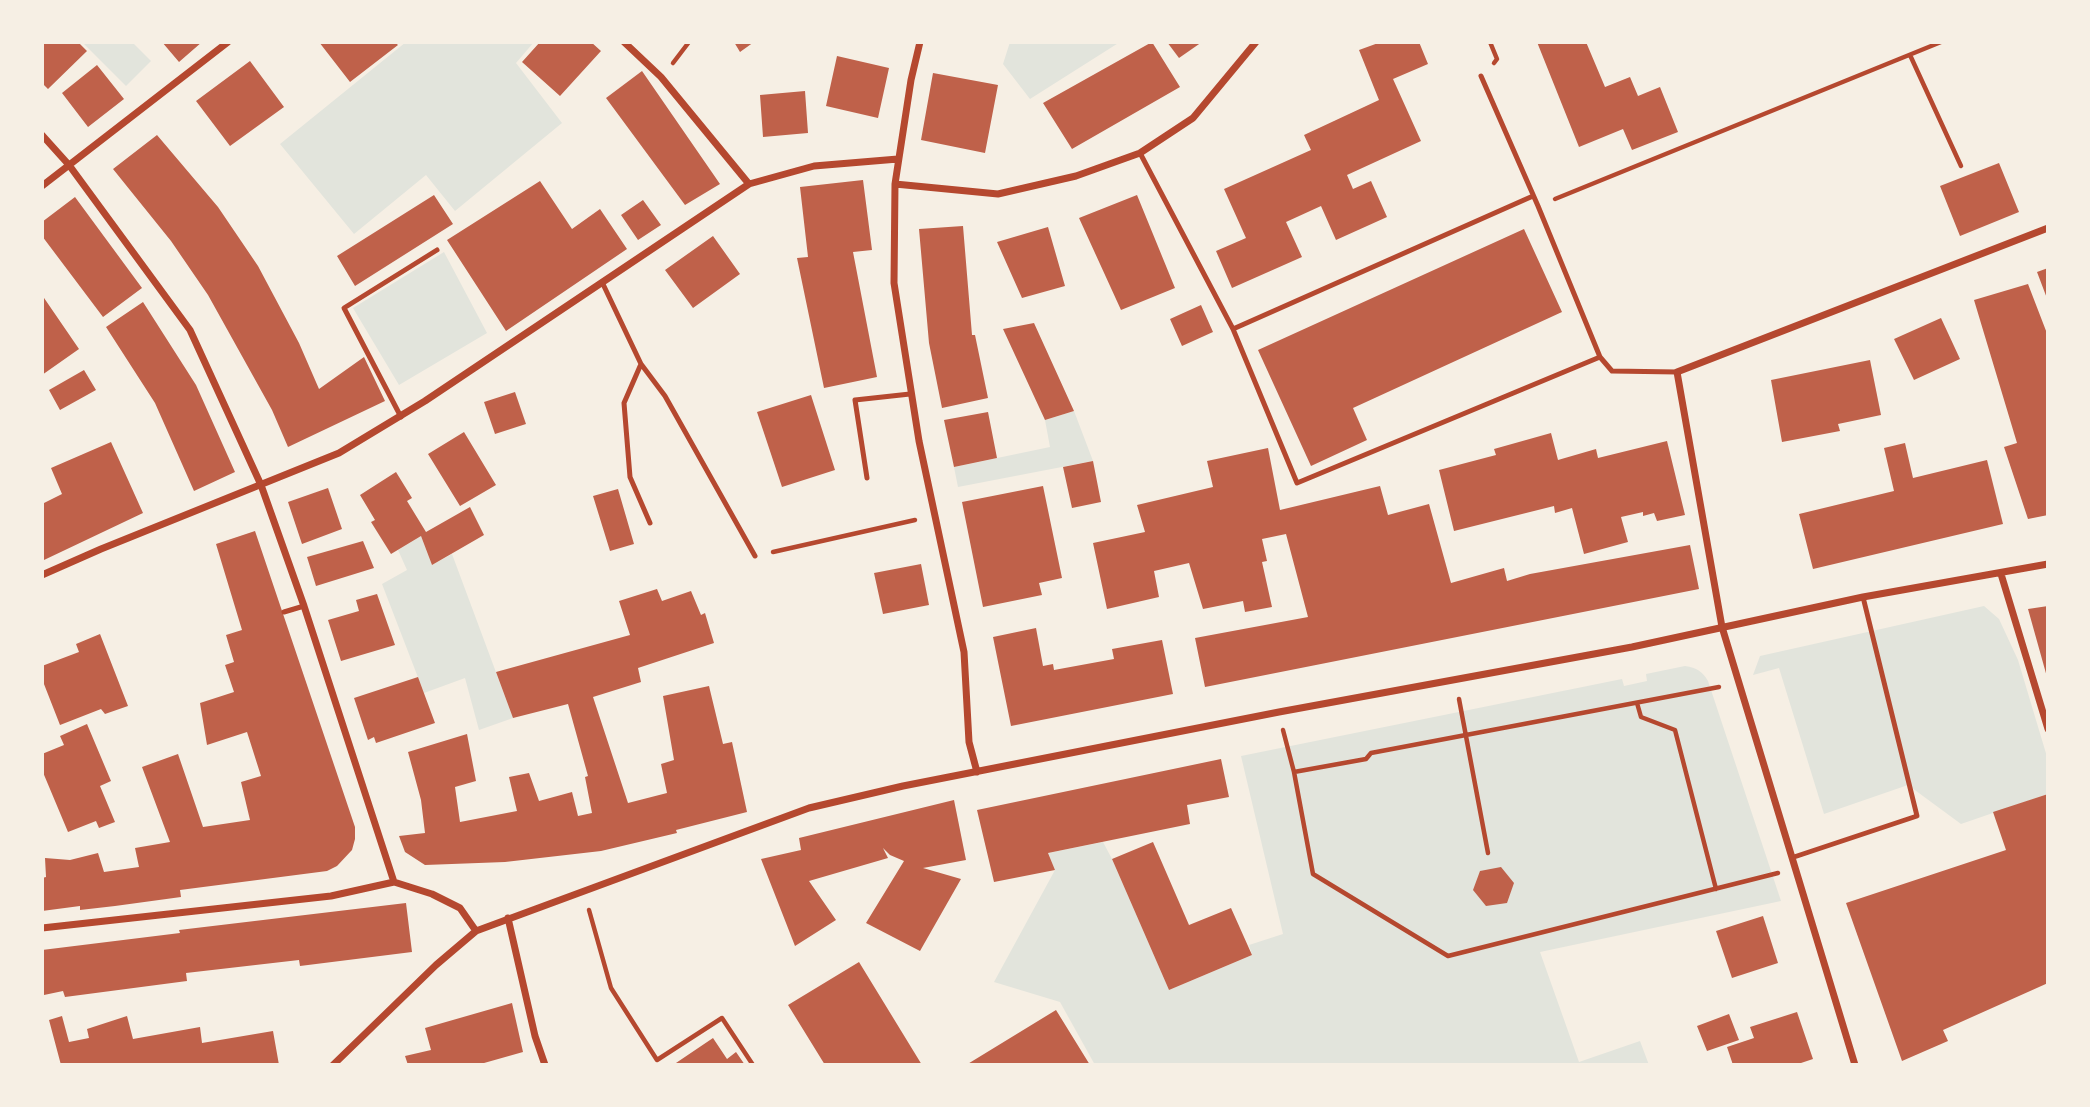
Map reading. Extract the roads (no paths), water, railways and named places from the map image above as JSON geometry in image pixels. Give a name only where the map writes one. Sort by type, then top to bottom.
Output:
[{"type":"street","points":[[42,186],[228,42]]},
{"type":"street","points":[[624,42],[662,78],[749,184]]},
{"type":"street","points":[[920,42],[895,184],[894,283],[910,394],[933,516],[964,652],[969,742],[976,772]]},
{"type":"street","points":[[895,184],[998,194],[1076,176],[1140,153],[1193,118],[1256,42]]},
{"type":"street","points":[[42,135],[69,165],[190,330],[261,485],[304,606],[394,882]]},
{"type":"street","points":[[42,575],[101,548],[338,453],[401,416],[749,184],[814,166],[898,159]]},
{"type":"street","points":[[1855,1065],[1722,627],[1677,372],[2048,228]]},
{"type":"street","points":[[333,1065],[476,930],[809,808],[1279,712],[1632,647],[1863,597],[2048,564]]},
{"type":"street","points":[[2001,574],[2048,729]]},
{"type":"street","points":[[42,928],[331,895],[394,882],[432,894],[460,908],[476,930]]},
{"type":"street","points":[[508,918],[535,1035],[545,1065]]},
{"type":"lane","points":[[1481,76],[1600,357],[1612,372],[1677,372]]},
{"type":"lane","points":[[1140,153],[1233,329],[1297,483],[1600,357]]},
{"type":"lane","points":[[1233,329],[1533,196]]},
{"type":"lane","points":[[401,416],[344,308],[438,250]]},
{"type":"lane","points":[[603,282],[641,364],[665,396],[755,556]]},
{"type":"lane","points":[[641,364],[624,403],[631,477],[650,523]]},
{"type":"lane","points":[[867,478],[855,400],[910,394]]},
{"type":"lane","points":[[1794,857],[1917,816],[1863,597]]},
{"type":"lane","points":[[284,612],[304,606]]}]
